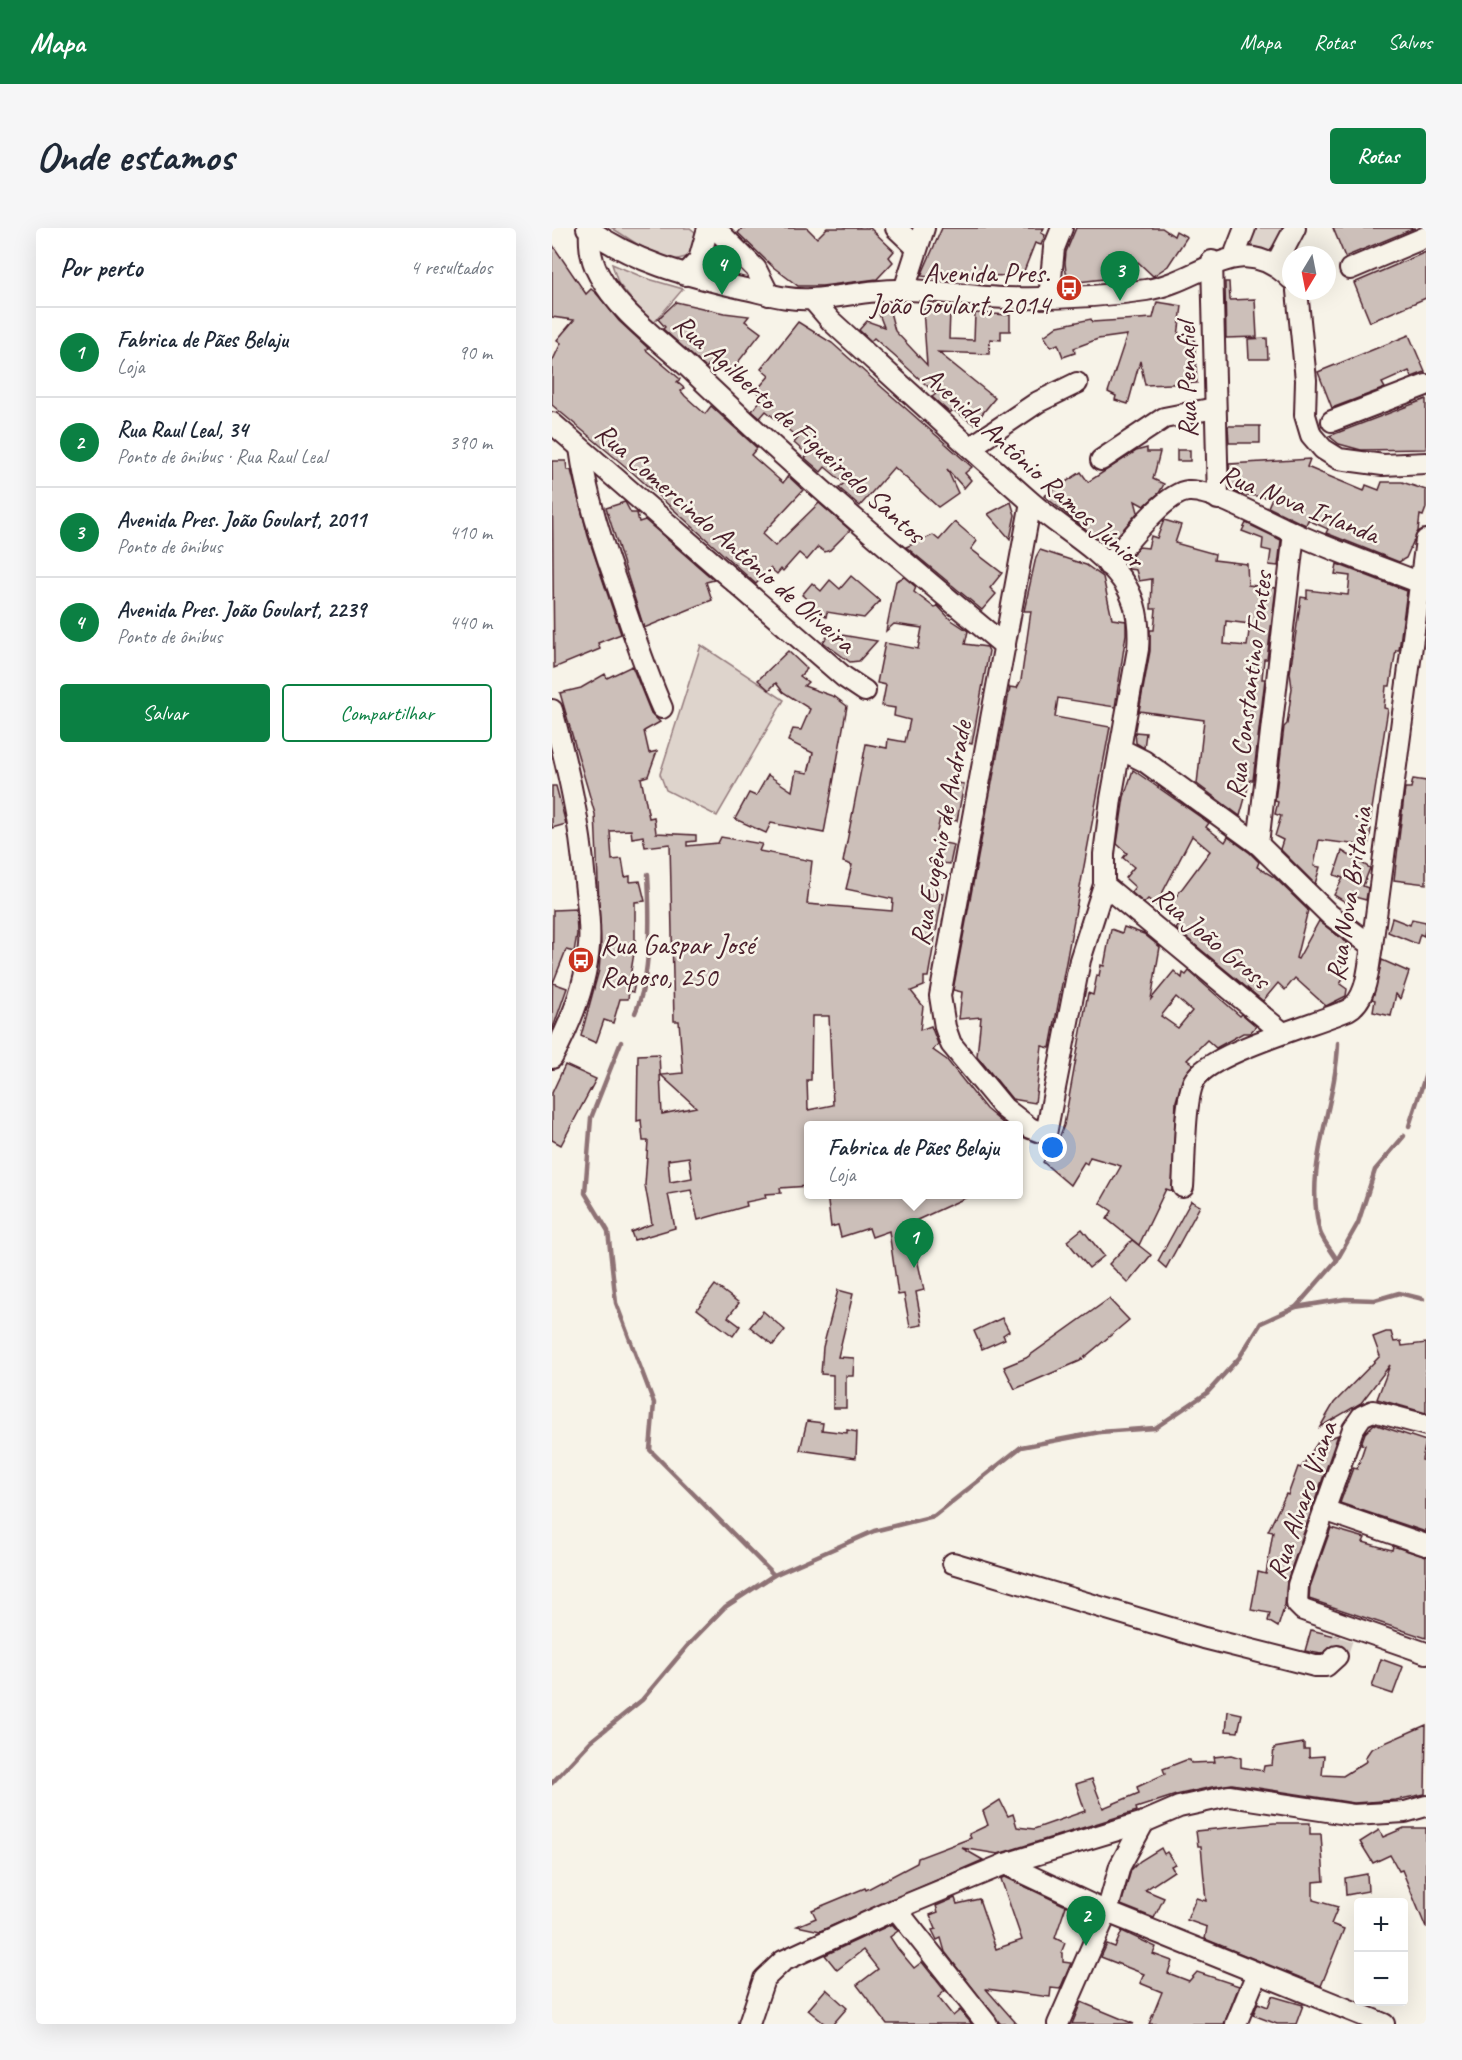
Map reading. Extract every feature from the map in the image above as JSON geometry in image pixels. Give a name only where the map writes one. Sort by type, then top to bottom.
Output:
[{"type":"street","points":[[685,275],[699,260],[708,228]]},
{"type":"street","points":[[716,228],[756,269],[770,295]]},
{"type":"street","points":[[896,228],[917,248]]},
{"type":"street","points":[[904,290],[924,228]]},
{"type":"street","points":[[1049,298],[1054,248],[1062,228]]},
{"type":"street","points":[[1236,251],[1245,228]]},
{"type":"street","points":[[1276,264],[1295,228]]},
{"type":"street","points":[[588,229],[634,257],[685,275],[770,295],[812,299],[865,291],[904,290],[1006,298],[1049,298],[1164,286],[1236,251],[1252,252],[1276,264],[1282,270]]},
{"type":"street","name":"Rua Agilberto de Figueiredo Santos","points":[[588,229],[598,274],[621,304],[895,555],[1005,646]]},
{"type":"street","points":[[1350,269],[1426,237]]},
{"type":"street","name":"Rua Penafiel","points":[[1212,261],[1218,499]]},
{"type":"street","name":"Avenida Antônio Ramos Júnior","points":[[812,299],[831,321],[1031,502],[1108,565],[1130,591],[1139,632],[1104,854],[1104,885],[1080,960],[1046,1134]]},
{"type":"street","points":[[1298,300],[1306,380],[1305,415],[1311,435],[1323,449],[1339,459],[1383,465],[1426,463]]},
{"type":"street","points":[[971,447],[1038,402],[1077,382]]},
{"type":"street","points":[[1332,422],[1426,385]]},
{"type":"street","points":[[1101,460],[1164,418],[1215,408]]},
{"type":"street","name":"Rua Comercindo Antônio de Oliveira","points":[[552,423],[844,677],[865,691]]},
{"type":"street","points":[[580,448],[584,481],[604,551],[640,658],[662,708]]},
{"type":"street","name":"Rua Nova Irlanda","points":[[1108,565],[1163,506],[1176,495],[1188,491],[1218,499],[1294,533],[1423,584]]},
{"type":"street","name":"Rua Eugênio de Andrade","points":[[1021,1121],[1004,1108],[951,1044],[945,1027],[940,996],[1031,502]]},
{"type":"street","name":"Rua Constantino Fontes","points":[[1258,844],[1294,533]]},
{"type":"street","name":"Rua Nova Britania","points":[[1183,1187],[1193,1082],[1203,1071],[1215,1063],[1283,1033],[1337,1015],[1357,1004],[1362,995],[1372,946],[1423,584],[1426,540]]},
{"type":"street","points":[[552,710],[576,800],[589,945],[576,1006],[569,1027],[552,1058]]},
{"type":"street","points":[[1120,748],[1144,761],[1258,844],[1330,915],[1372,946]]},
{"type":"street","name":"Rua João Gross","points":[[1104,885],[1283,1033]]},
{"type":"street","name":"Rua Eugênio de Andrade","points":[[1023,1123],[1046,1134]]},
{"type":"street","name":"Rua Alvaro Viana","points":[[1426,1425],[1383,1412],[1373,1411],[1362,1416],[1353,1429],[1298,1585],[1296,1599],[1304,1610],[1342,1640],[1426,1653]]},
{"type":"street","points":[[1324,1510],[1426,1545]]},
{"type":"street","points":[[953,1563],[1237,1647],[1315,1666],[1326,1666],[1342,1640]]},
{"type":"street","points":[[749,2024],[764,1979],[773,1968],[896,1909],[1005,1864],[1144,1822],[1179,1807],[1228,1796],[1353,1815],[1405,1812],[1426,1806]]},
{"type":"street","points":[[1058,2024],[1107,1912],[1120,1866],[1144,1822]]},
{"type":"street","points":[[1005,1864],[1107,1912],[1384,2024]]},
{"type":"street","points":[[896,1909],[987,2024]]},
{"type":"street","points":[[1236,2024],[1257,1973]]},
{"type":"shaded area","points":[[612,228],[690,228],[695,232],[695,246],[690,256],[674,260],[640,246]]},
{"type":"shaded area","points":[[1251,228],[1285,228],[1271,252],[1243,243]]},
{"type":"shaded area","points":[[612,264],[645,278],[683,289],[652,325],[618,283]]},
{"type":"shaded area","points":[[701,645],[784,700],[717,816],[666,790],[660,774]]},
{"type":"building","points":[[742,228],[807,228],[817,238],[827,228],[870,228],[894,251],[889,257],[893,262],[877,279],[822,286],[798,286],[773,267],[738,233]]},
{"type":"building","points":[[942,228],[1044,228],[1041,233],[1045,235],[1041,245],[1035,243],[1022,276],[948,275],[946,279],[921,276]]},
{"type":"building","points":[[1076,228],[1162,228],[1174,236],[1176,231],[1187,237],[1168,266],[1153,276],[1138,262],[1133,276],[1116,268],[1112,278],[1078,282],[1066,273],[1065,263],[1066,252]]},
{"type":"building","points":[[1333,228],[1415,228],[1345,257]]},
{"type":"building","points":[[552,244],[586,294],[591,289],[596,293],[619,321],[648,348],[646,350],[680,379],[677,382],[684,388],[681,391],[685,396],[705,414],[711,406],[757,448],[751,455],[783,483],[788,476],[803,490],[762,534],[775,546],[819,503],[850,530],[830,550],[825,552],[818,547],[807,560],[799,553],[783,571],[781,569],[777,574],[770,568],[756,584],[632,472],[552,405],[552,362],[561,343],[557,340],[574,320],[552,317]]},
{"type":"building","points":[[1426,252],[1426,298],[1370,322],[1354,283]]},
{"type":"building","points":[[1225,282],[1229,282],[1230,300],[1255,299],[1257,337],[1226,338]]},
{"type":"building","points":[[676,302],[749,316],[745,321],[761,333],[728,375],[712,361],[706,368],[663,329],[665,327],[658,319]]},
{"type":"building","points":[[1157,302],[1182,306],[1178,336],[1194,333],[1197,383],[1145,385],[1140,361],[1128,404],[1115,400],[1116,396],[1108,392],[1127,335],[1098,339],[1074,348],[1075,353],[1063,357],[1058,344],[1051,347],[1044,336],[1058,326],[1091,319],[1092,322],[1153,318]]},
{"type":"building","points":[[889,308],[895,331],[927,365],[923,309],[950,311],[949,339],[974,340],[975,313],[1010,315],[1010,331],[1001,331],[1001,340],[990,339],[989,354],[938,352],[995,398],[974,424],[953,410],[950,413],[932,397],[936,394],[901,362],[874,338],[871,341],[859,330],[867,321],[884,327],[877,309]]},
{"type":"building","points":[[798,322],[832,343],[972,467],[965,473],[971,480],[964,488],[947,469],[958,493],[938,507],[894,467],[860,506],[839,488],[844,483],[825,467],[821,472],[805,458],[808,455],[794,443],[798,438],[766,411],[760,418],[752,411],[763,397],[756,391],[769,376],[761,369]]},
{"type":"building","points":[[1409,335],[1425,372],[1412,377],[1409,371],[1382,383],[1385,388],[1332,408],[1318,372]]},
{"type":"building","points":[[1267,338],[1268,359],[1249,359],[1248,339]]},
{"type":"building","points":[[1426,399],[1426,449],[1361,450],[1339,444],[1329,436]]},
{"type":"building","points":[[1228,426],[1260,426],[1260,443],[1229,443]]},
{"type":"building","points":[[1147,448],[1147,452],[1160,452],[1153,479],[1164,484],[1159,493],[1144,506],[1135,501],[1138,512],[1108,547],[1044,496],[1081,472],[1088,482],[1136,451]]},
{"type":"building","points":[[1177,450],[1190,450],[1190,461],[1177,461]]},
{"type":"building","points":[[1310,459],[1307,467],[1364,491],[1366,485],[1379,490],[1382,482],[1402,482],[1426,490],[1426,508],[1423,516],[1420,515],[1418,531],[1406,558],[1399,562],[1326,533],[1328,529],[1308,520],[1306,525],[1299,522],[1268,507],[1272,498],[1240,494],[1230,489],[1229,464]]},
{"type":"building","points":[[552,461],[566,461],[567,470],[571,470],[588,536],[621,634],[598,643],[600,649],[554,668]]},
{"type":"building","points":[[625,502],[631,513],[637,513],[639,522],[645,520],[714,580],[706,582],[712,600],[644,628],[606,508]]},
{"type":"building","points":[[1011,502],[1015,515],[1010,539],[988,514]]},
{"type":"building","points":[[1164,520],[1181,525],[1175,543],[1215,554],[1214,560],[1247,564],[1248,585],[1276,588],[1267,659],[1264,659],[1262,679],[1265,679],[1253,780],[1250,780],[1240,816],[1197,784],[1204,720],[1139,711],[1150,651],[1150,630],[1154,630],[1156,609],[1151,609],[1152,579],[1139,581],[1136,570],[1129,569],[1126,563],[1139,547],[1148,548],[1151,536],[1157,538]],"holes":[[[1226,621],[1250,624],[1247,646],[1224,644]]]},
{"type":"building","points":[[955,522],[977,541],[971,549],[1002,573],[990,588],[996,594],[982,610],[906,547],[933,535],[939,540]]},
{"type":"building","points":[[1246,523],[1281,540],[1278,566],[1269,565],[1271,551],[1262,549],[1263,539],[1242,531]]},
{"type":"building","points":[[1040,550],[1086,565],[1103,577],[1112,619],[1126,621],[1126,634],[1115,707],[1058,698],[1055,717],[1110,727],[1050,1048],[1042,1046],[1035,1103],[1012,1099],[977,1056],[981,1017],[959,1019],[962,992],[953,990],[1010,687],[1017,688],[1021,680],[1031,611],[1024,611],[1036,557]]},
{"type":"building","points":[[1337,564],[1407,591],[1399,650],[1396,650],[1390,686],[1386,686],[1384,708],[1388,709],[1368,846],[1319,840],[1314,866],[1320,867],[1315,884],[1280,849],[1283,840],[1275,836],[1281,816],[1275,814],[1278,802],[1275,801],[1284,727],[1287,724],[1292,688],[1290,673],[1301,597],[1307,598],[1307,590],[1348,595],[1350,576],[1335,574]]},
{"type":"building","points":[[851,576],[880,601],[864,618],[827,612],[826,617],[802,595],[812,583],[821,591],[830,580],[840,589]]},
{"type":"building","points":[[904,577],[916,587],[914,592],[935,608],[937,605],[950,619],[968,631],[965,644],[987,647],[989,651],[972,744],[961,741],[952,782],[964,784],[957,821],[940,818],[935,841],[954,845],[950,864],[942,863],[937,892],[943,893],[928,977],[924,977],[924,986],[911,991],[923,1006],[920,1030],[931,1026],[938,1044],[933,1050],[947,1060],[986,1109],[1000,1121],[804,1121],[804,1186],[780,1188],[781,1193],[765,1194],[766,1198],[746,1202],[747,1206],[698,1220],[691,1190],[668,1194],[675,1228],[634,1240],[631,1232],[652,1224],[645,1185],[648,1141],[643,1141],[641,1120],[637,1121],[638,1055],[659,1054],[662,1114],[696,1107],[661,1075],[683,1073],[679,1021],[674,1021],[670,844],[645,847],[643,836],[632,838],[631,830],[610,831],[612,860],[622,859],[625,877],[630,876],[630,882],[640,881],[645,901],[635,902],[635,947],[630,977],[636,978],[633,992],[629,991],[628,999],[620,999],[613,1023],[604,1020],[596,1043],[581,1036],[599,970],[601,947],[595,814],[560,693],[581,688],[605,674],[607,678],[632,666],[651,713],[660,722],[644,731],[649,753],[657,751],[648,776],[641,778],[649,818],[654,817],[656,833],[696,835],[696,841],[687,842],[687,846],[718,843],[721,837],[762,844],[759,851],[812,861],[807,904],[892,911],[893,899],[846,889],[852,865],[843,862],[866,744],[887,748],[888,739],[905,742],[910,720],[894,716],[895,708],[882,706],[886,685],[877,683],[885,643],[918,649],[922,628],[894,624],[886,631],[896,581]],"holes":[[[812,1016],[829,1016],[833,1105],[808,1110],[807,1080],[811,1080]],[[689,1157],[692,1178],[670,1182],[668,1160]]]},
{"type":"building","points":[[830,633],[877,641],[859,661],[850,662],[823,642]]},
{"type":"building","points":[[788,651],[807,669],[800,676],[808,682],[804,686],[835,697],[847,706],[824,833],[771,823],[766,833],[735,819],[749,793],[756,796],[768,775],[792,791],[796,771],[808,773],[813,753],[788,741],[793,729],[801,730],[810,709],[783,692],[776,683],[769,690],[758,680]]},
{"type":"building","points":[[1135,732],[1146,733],[1144,748],[1136,743]]},
{"type":"building","points":[[1133,770],[1209,823],[1206,827],[1225,842],[1228,837],[1250,853],[1259,862],[1257,867],[1274,877],[1308,910],[1296,958],[1298,959],[1319,921],[1352,947],[1341,967],[1341,972],[1346,974],[1340,984],[1347,989],[1346,996],[1326,1006],[1295,978],[1285,990],[1278,983],[1263,1001],[1176,929],[1182,922],[1166,910],[1210,851],[1192,836],[1156,905],[1148,899],[1144,903],[1131,892],[1135,887],[1125,878],[1134,867],[1123,858],[1127,853],[1117,844],[1124,797]]},
{"type":"building","points":[[1413,779],[1426,781],[1426,884],[1394,880],[1405,788],[1411,788]]},
{"type":"building","points":[[552,786],[556,786],[566,824],[552,828]]},
{"type":"building","points":[[1342,851],[1370,868],[1363,886],[1368,888],[1366,900],[1355,897],[1350,905],[1334,895],[1343,878],[1334,875]]},
{"type":"building","points":[[576,909],[577,934],[574,952],[566,950],[553,983],[567,988],[552,1031],[553,910]]},
{"type":"building","points":[[1392,918],[1410,925],[1412,919],[1426,922],[1424,936],[1420,934],[1417,944],[1388,932]]},
{"type":"building","points":[[1124,927],[1144,934],[1160,947],[1151,999],[1174,971],[1182,978],[1183,973],[1186,975],[1189,971],[1240,1016],[1242,1014],[1256,1026],[1250,1033],[1243,1033],[1216,1048],[1207,1040],[1187,1060],[1193,1064],[1183,1077],[1176,1101],[1172,1191],[1166,1189],[1139,1245],[1107,1219],[1112,1211],[1100,1203],[1121,1166],[1090,1157],[1087,1164],[1084,1162],[1070,1185],[1043,1162],[1048,1154],[1052,1156],[1064,1125],[1088,993],[1093,995],[1097,975],[1099,976],[1101,965],[1104,966],[1111,929],[1122,933]],"holes":[[[1176,997],[1192,1011],[1178,1028],[1161,1016]]]},
{"type":"building","points":[[1382,960],[1409,972],[1400,999],[1396,994],[1391,1016],[1373,1012],[1375,1000],[1372,999]]},
{"type":"building","points":[[565,1065],[596,1079],[561,1145],[552,1140],[552,1093]]},
{"type":"building","points":[[828,1199],[963,1199],[915,1221],[916,1224],[910,1227],[924,1290],[916,1292],[922,1325],[910,1327],[904,1294],[898,1295],[889,1231],[872,1237],[869,1228],[841,1237],[838,1225],[831,1227]]},
{"type":"building","points":[[1191,1201],[1200,1206],[1166,1268],[1158,1261]]},
{"type":"building","points":[[1082,1229],[1104,1256],[1089,1268],[1067,1241]]},
{"type":"building","points":[[1132,1240],[1151,1255],[1128,1283],[1109,1264]]},
{"type":"building","points":[[715,1285],[739,1303],[728,1317],[740,1326],[733,1336],[697,1309]]},
{"type":"building","points":[[838,1290],[853,1294],[838,1357],[854,1358],[853,1376],[846,1376],[846,1408],[833,1408],[833,1375],[821,1374],[823,1347]]},
{"type":"building","points":[[1109,1299],[1129,1320],[1080,1361],[1015,1389],[1004,1367],[1026,1358]]},
{"type":"building","points":[[763,1311],[785,1330],[773,1345],[750,1327]]},
{"type":"building","points":[[1002,1318],[1009,1331],[1003,1335],[1005,1339],[982,1349],[974,1331]]},
{"type":"building","points":[[1391,1332],[1394,1342],[1401,1341],[1402,1346],[1426,1343],[1426,1413],[1377,1399],[1390,1365],[1361,1403],[1320,1427],[1334,1403],[1380,1356],[1373,1337]]},
{"type":"building","points":[[807,1421],[823,1423],[822,1430],[857,1432],[856,1458],[800,1450]]},
{"type":"building","points":[[1374,1424],[1426,1441],[1422,1460],[1426,1461],[1426,1532],[1340,1503],[1353,1468],[1357,1469],[1365,1445],[1361,1444],[1365,1433]]},
{"type":"building","points":[[1338,1435],[1287,1581],[1285,1605],[1278,1627],[1268,1621],[1270,1613],[1251,1610],[1258,1572],[1266,1574],[1273,1532],[1268,1531],[1286,1494],[1288,1495],[1298,1467],[1301,1468],[1318,1442]]},
{"type":"building","points":[[1331,1528],[1365,1538],[1363,1542],[1392,1550],[1393,1546],[1426,1557],[1426,1638],[1309,1599],[1310,1587]]},
{"type":"building","points":[[1311,1630],[1339,1637],[1337,1644],[1321,1654],[1305,1651]]},
{"type":"building","points":[[1381,1659],[1403,1667],[1393,1694],[1372,1687]]},
{"type":"building","points":[[1228,1711],[1242,1714],[1238,1732],[1226,1731]]},
{"type":"building","points":[[1426,1725],[1425,1794],[1396,1800],[1354,1803],[1232,1784],[1212,1787],[1176,1795],[1136,1808],[1137,1811],[998,1854],[962,1848],[983,1860],[820,1931],[797,1926],[816,1918],[812,1910],[865,1888],[866,1890],[917,1863],[918,1858],[971,1838],[969,1834],[988,1825],[983,1811],[1000,1800],[1008,1816],[1013,1814],[1017,1827],[1034,1829],[1085,1811],[1076,1784],[1092,1779],[1103,1808],[1139,1793],[1137,1787],[1165,1774],[1163,1769],[1186,1760],[1190,1760],[1191,1763],[1215,1762],[1214,1757],[1231,1755],[1241,1758],[1241,1767],[1263,1771],[1264,1766],[1272,1765],[1274,1748],[1304,1743],[1304,1749],[1309,1749],[1309,1757],[1324,1756],[1322,1775],[1343,1776],[1367,1761],[1365,1758],[1371,1749]]},
{"type":"building","points":[[1274,1823],[1310,1823],[1310,1834],[1321,1834],[1324,1881],[1313,1882],[1313,1900],[1338,1907],[1331,1924],[1344,1929],[1321,1986],[1205,1939],[1207,1927],[1187,1920],[1196,1898],[1206,1901],[1201,1846],[1198,1846],[1196,1831]]},
{"type":"building","points":[[1404,1828],[1426,1828],[1426,1928],[1402,1870],[1399,1871],[1390,1855],[1373,1863],[1360,1842],[1379,1830],[1383,1837]]},
{"type":"building","points":[[1161,1848],[1164,1854],[1167,1852],[1175,1864],[1171,1866],[1174,1871],[1145,1890],[1164,1898],[1154,1918],[1121,1905],[1131,1870],[1140,1861]]},
{"type":"building","points":[[1367,1874],[1368,1891],[1346,1895],[1345,1878]]},
{"type":"building","points":[[1005,1877],[1066,1906],[1055,1938],[1065,1943],[1061,1953],[1063,1953],[1063,1962],[1071,1963],[1060,1989],[1051,1988],[1050,1997],[986,1989],[1017,2024],[1001,2024],[998,2021],[945,1952],[941,1938],[937,1940],[932,1930],[936,1929],[930,1915],[938,1912],[936,1906],[955,1898],[957,1904],[979,1899],[996,1949],[1022,1940],[1001,1879]]},
{"type":"building","points":[[892,1924],[898,1931],[890,1937],[898,1949],[914,1968],[922,1962],[945,1991],[938,1997],[953,2016],[960,2010],[972,2024],[887,2024],[857,1985],[878,1969],[863,1950],[837,1970],[825,1955]]},
{"type":"building","points":[[1122,1931],[1156,1947],[1153,1954],[1172,1961],[1168,1973],[1189,1981],[1197,1972],[1239,1986],[1224,2024],[1149,2024],[1162,1992],[1140,1983],[1144,1974],[1101,1957],[1107,1944],[1115,1947]]},
{"type":"building","points":[[826,1989],[847,2008],[833,2024],[825,2024],[808,2010]]},
{"type":"building","points":[[1272,1996],[1303,2005],[1296,2024],[1277,2024],[1253,2015],[1258,2003],[1268,2007]]},
{"type":"building","points":[[1081,2002],[1134,2024],[1072,2024]]},
{"type":"waterway","points":[[635,1013],[641,998],[647,963],[648,874]]},
{"type":"waterway","points":[[621,1042],[591,1118],[585,1193],[608,1231],[616,1303],[654,1403],[650,1450],[774,1575]]},
{"type":"waterway","points":[[552,1783],[591,1741],[642,1700],[689,1644],[725,1607],[774,1575],[874,1531],[934,1516],[1021,1447],[1100,1432],[1155,1428],[1207,1393],[1239,1358],[1261,1323],[1296,1307],[1337,1260],[1320,1232],[1315,1184],[1336,1067],[1338,1043]]},
{"type":"waterway","points":[[1409,1126],[1426,1074]]},
{"type":"waterway","points":[[1337,1260],[1358,1223],[1375,1170],[1404,1136]]},
{"type":"waterway","points":[[1296,1307],[1345,1299],[1375,1300],[1399,1293],[1423,1299]]},
{"type":"tunnel","points":[[1337,1656],[1343,1638]]},
{"type":"place","name":"Avenida Pres. João Goulart, 2014","points":[[1069,288]]},
{"type":"place","name":"Avenida Pres. João Goulart, 2239","points":[[722,295]]},
{"type":"place","name":"Avenida Pres. João Goulart, 2011","points":[[1120,301]]},
{"type":"place","name":"Rua Gaspar José Raposo, 250","points":[[581,960]]},
{"type":"place","name":"Fabrica de Pães Belaju","points":[[914,1268]]},
{"type":"place","name":"Rua Raul Leal, 34","points":[[1086,1946]]}]
